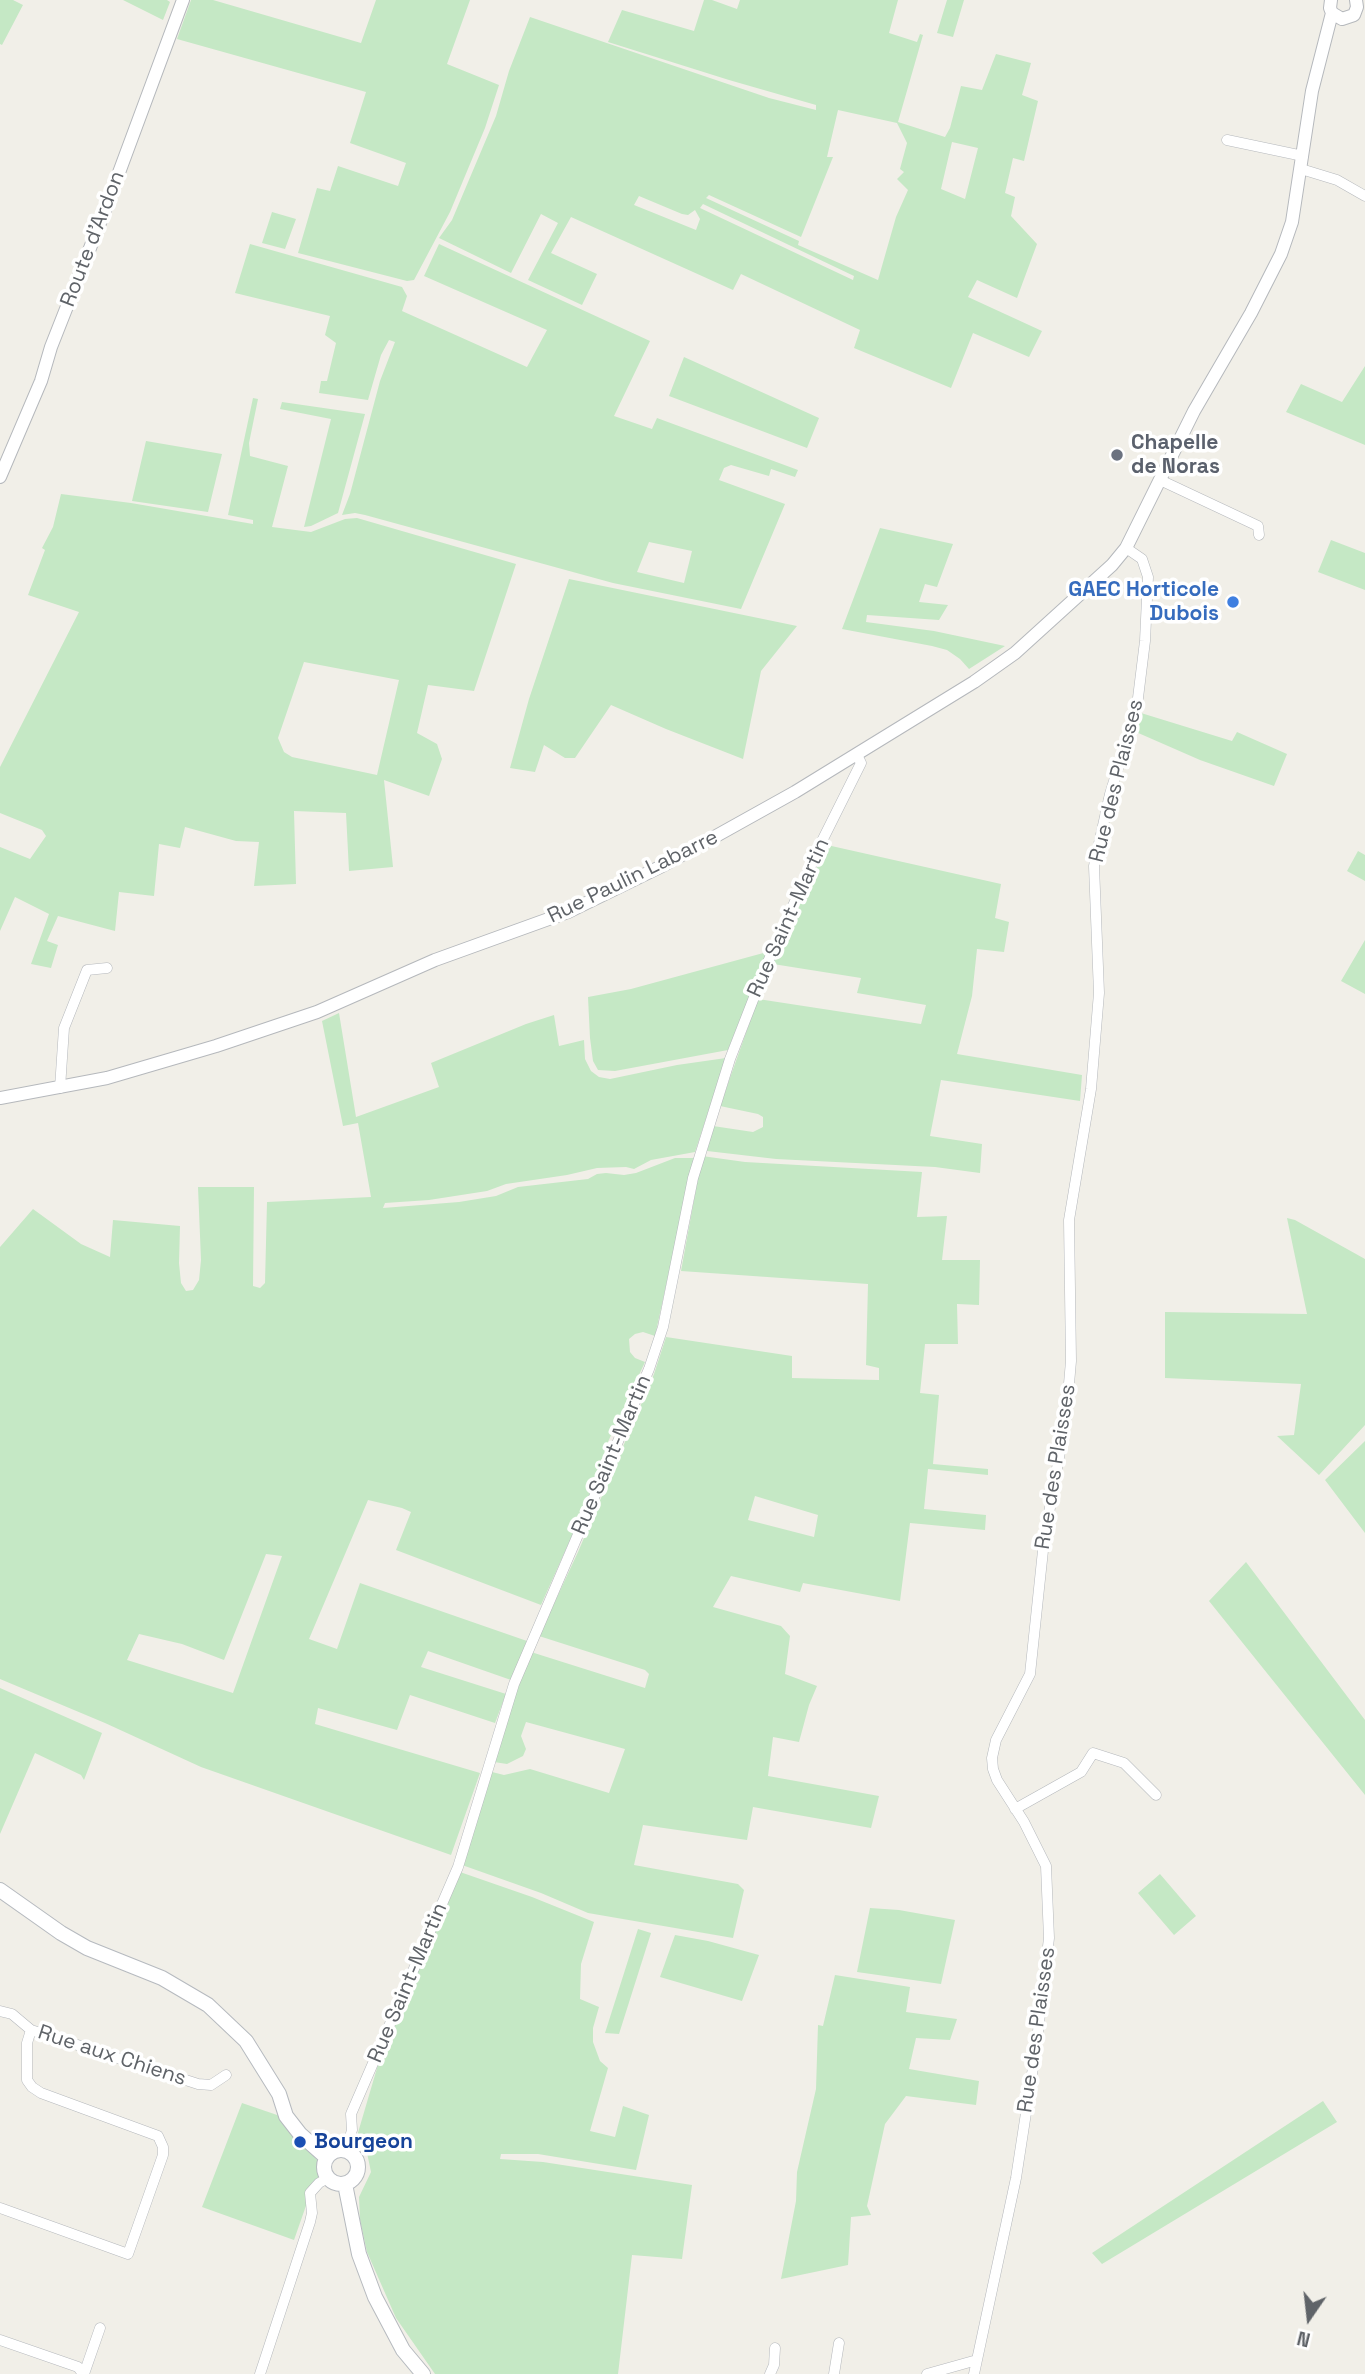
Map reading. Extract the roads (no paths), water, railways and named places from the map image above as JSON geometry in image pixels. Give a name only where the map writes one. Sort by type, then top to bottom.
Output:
[{"type":"main road","points":[[0,1890],[87,1948],[162,1978],[208,2004],[246,2041],[279,2094],[286,2116],[300,2134],[327,2158]]},
{"type":"main road","points":[[336,2151],[346,2151],[355,2157],[358,2168],[354,2178],[345,2184],[336,2183],[328,2178],[324,2168],[327,2158],[336,2151]]},
{"type":"main road","points":[[345,2184],[359,2254],[374,2297],[403,2350],[423,2374]]},
{"type":"street","name":"Route d'Ardon","points":[[0,477],[41,381],[51,346],[183,0]]},
{"type":"street","points":[[1320,64],[1336,32],[1356,11],[1356,0]]},
{"type":"street","points":[[1331,7],[1338,18],[1346,19]]},
{"type":"street","points":[[1320,64],[1331,7]]},
{"type":"street","name":"Rue Paulin Labarre","points":[[0,1098],[107,1078],[172,1059],[306,1015],[435,960],[568,912],[733,828],[857,755],[974,682],[1015,653],[1112,565],[1126,548],[1194,411],[1251,313],[1281,254],[1292,222],[1308,113],[1320,64]]},
{"type":"street","points":[[1227,141],[1302,162],[1365,196]]},
{"type":"street","points":[[1160,480],[1258,526],[1259,535]]},
{"type":"street","name":"Rue des Plaisses","points":[[974,2374],[1016,2178],[1049,1938],[1046,1866],[1039,1848],[997,1780],[992,1758],[996,1740],[1030,1674],[1034,1658],[1044,1541],[1070,1385],[1069,1220],[1091,1089],[1098,993],[1094,866],[1110,794],[1137,706],[1144,653],[1148,577],[1142,559],[1126,548]]},
{"type":"street","name":"Rue Saint-Martin","points":[[346,2151],[352,2130],[351,2114],[458,1867],[514,1684],[658,1345],[693,1178],[730,1059],[783,928],[861,763],[857,755]]},
{"type":"street","points":[[61,1088],[64,1028],[87,970],[107,968]]},
{"type":"street","points":[[1015,1809],[1081,1772],[1093,1754],[1124,1763],[1156,1795]]},
{"type":"street","name":"Rue aux Chiens","points":[[0,2011],[12,2014],[31,2031],[198,2084],[211,2085],[226,2074]]},
{"type":"street","points":[[0,2208],[128,2254],[163,2155],[158,2136],[41,2093],[32,2087],[27,2080],[27,2043],[31,2031]]},
{"type":"street","points":[[260,2374],[310,2222],[310,2193],[328,2178]]},
{"type":"street","points":[[84,2374],[100,2328]]},
{"type":"street","points":[[0,2340],[78,2367],[84,2374]]},
{"type":"street","points":[[834,2374],[839,2343]]},
{"type":"street","points":[[770,2374],[774,2365],[775,2348]]},
{"type":"street","points":[[927,2374],[977,2360]]},
{"type":"place","name":"Chapelle de Noras","points":[[1117,455]]},
{"type":"place","name":"GAEC Horticole Dubois","points":[[1233,602]]},
{"type":"place","name":"Bourgeon","points":[[300,2142]]}]
